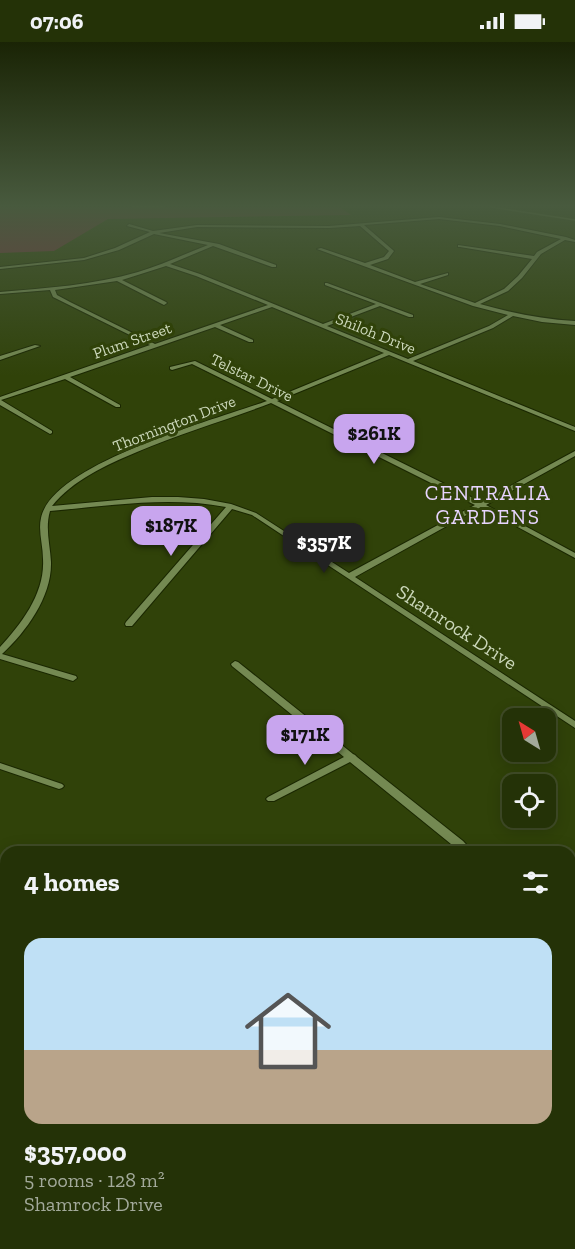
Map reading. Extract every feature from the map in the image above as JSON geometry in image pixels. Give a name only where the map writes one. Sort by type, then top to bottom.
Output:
[{"type":"street","points":[[0,268],[44,263]]},
{"type":"street","points":[[267,263],[274,266]]},
{"type":"street","points":[[360,263],[510,316],[575,323]]},
{"type":"street","points":[[365,265],[370,263]]},
{"type":"street","points":[[475,304],[506,290],[531,263]]},
{"type":"street","points":[[0,293],[52,289],[117,279],[165,264]]},
{"type":"street","name":"Shiloh Drive","points":[[165,264],[178,267],[273,305],[575,429]]},
{"type":"street","points":[[416,284],[446,274]]},
{"type":"street","points":[[117,279],[164,303]]},
{"type":"street","points":[[327,284],[411,316]]},
{"type":"street","points":[[52,289],[55,296],[156,346]]},
{"type":"street","points":[[322,326],[381,304]]},
{"type":"street","name":"Plum Street","points":[[0,401],[273,305]]},
{"type":"street","points":[[408,361],[491,327],[510,316]]},
{"type":"street","points":[[216,325],[251,341]]},
{"type":"street","points":[[0,358],[37,346]]},
{"type":"street","name":"Thornington Drive","points":[[47,509],[67,487],[98,467],[389,353]]},
{"type":"street","name":"Telstar Drive","points":[[172,368],[193,362],[481,505],[575,556]]},
{"type":"street","points":[[66,377],[118,406]]},
{"type":"street","points":[[0,401],[50,432]]},
{"type":"street","points":[[350,576],[575,453]]},
{"type":"street","name":"Shamrock Drive","points":[[47,509],[178,499],[231,506],[265,519],[575,725]]},
{"type":"street","points":[[129,624],[231,506]]},
{"type":"street","points":[[47,509],[42,522],[47,567],[41,592],[21,628],[0,654],[73,678]]},
{"type":"street","points":[[235,664],[461,846]]},
{"type":"street","points":[[271,799],[352,757]]},
{"type":"street","points":[[0,766],[59,786]]},
{"type":"district","name":"CENTRALIA GARDENS","points":[[488,505]]}]
